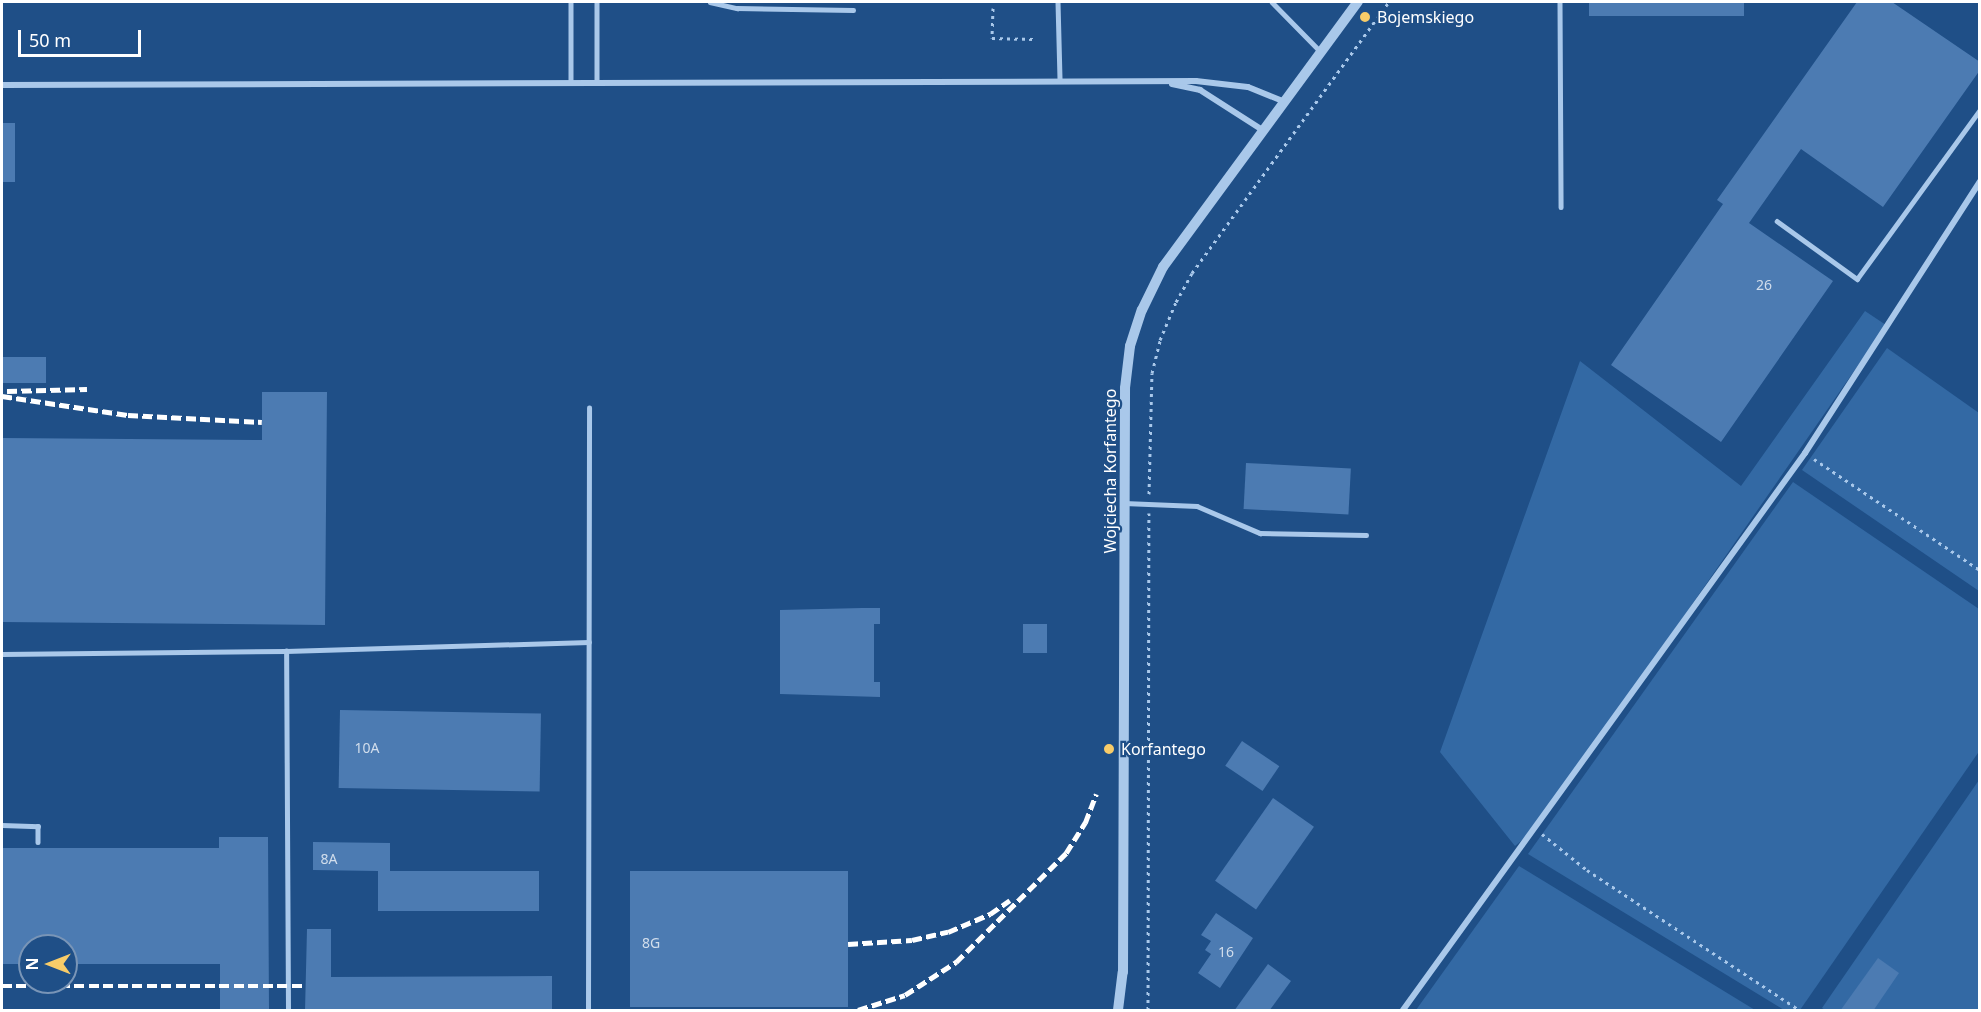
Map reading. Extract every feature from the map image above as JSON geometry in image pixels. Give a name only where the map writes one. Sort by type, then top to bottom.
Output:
[{"type":"street","name":"Wojciecha Korfantego","points":[[1118,1011],[1123,972],[1125,388],[1130,346],[1142,310],[1163,267],[1358,2]]},
{"type":"street","points":[[2,85],[1060,79],[1163,81],[1248,87],[1285,102]]},
{"type":"street","points":[[1163,81],[1200,90],[1264,131]]},
{"type":"street","points":[[1403,1011],[1805,453],[1980,181]]},
{"type":"lane","points":[[571,2],[571,82]]},
{"type":"lane","points":[[597,2],[597,82]]},
{"type":"lane","points":[[710,2],[736,8],[853,10]]},
{"type":"lane","points":[[1058,2],[1060,79]]},
{"type":"lane","points":[[1272,2],[1321,52]]},
{"type":"lane","points":[[1560,2],[1561,207]]},
{"type":"lane","points":[[1777,221],[1857,279],[1980,110]]},
{"type":"lane","points":[[588,1011],[589,408]]},
{"type":"lane","points":[[1124,503],[1197,506],[1260,533],[1366,535]]},
{"type":"lane","points":[[2,654],[286,651],[589,642]]},
{"type":"lane","points":[[286,651],[288,1011]]},
{"type":"lane","points":[[2,825],[38,826],[38,842]]},
{"type":"path","points":[[1148,1011],[1149,503],[1152,373],[1160,340],[1176,302],[1192,273],[1389,2]]},
{"type":"path","points":[[993,8],[992,38],[1034,39]]},
{"type":"path","points":[[1805,453],[1980,570]]},
{"type":"path","points":[[1536,829],[1587,870],[1799,1011]]},
{"type":"shaded area","points":[[1865,311],[1886,325],[1536,829],[1515,846],[1440,752],[1580,361],[1741,486]]},
{"type":"shaded area","points":[[1887,348],[1979,413],[1979,591],[1802,470]]},
{"type":"shaded area","points":[[1793,482],[1979,609],[1980,750],[1800,1010],[1784,1010],[1528,854]]},
{"type":"shaded area","points":[[1979,780],[1979,1010],[1825,1010],[1822,1008]]},
{"type":"shaded area","points":[[1519,866],[1755,1010],[1416,1010]]},
{"type":"building","points":[[1589,2],[1744,2],[1744,16],[1589,16]]},
{"type":"building","points":[[1857,2],[1892,2],[1980,62],[1980,70],[1883,207],[1801,149],[1749,223],[1833,281],[1721,442],[1611,365],[1723,204],[1717,200]]},
{"type":"building","points":[[2,123],[15,123],[15,182],[2,182]]},
{"type":"building","points":[[2,357],[46,357],[46,383],[2,383]]},
{"type":"building","points":[[262,392],[327,392],[325,625],[2,622],[2,438],[262,440]]},
{"type":"building","points":[[1246,463],[1351,468],[1348,514],[1244,509]]},
{"type":"building","points":[[880,608],[880,624],[874,624],[874,682],[880,682],[880,697],[780,694],[780,610]]},
{"type":"building","points":[[1023,624],[1047,624],[1047,653],[1023,653]]},
{"type":"building","points":[[340,710],[541,714],[540,791],[339,788]]},
{"type":"building","points":[[1242,741],[1279,766],[1263,791],[1225,766]]},
{"type":"building","points":[[1273,798],[1314,827],[1256,909],[1215,881]]},
{"type":"building","points":[[219,837],[268,837],[269,1010],[220,1011],[220,964],[78,964],[78,934],[18,934],[18,964],[2,964],[2,848],[219,848]]},
{"type":"building","points":[[313,842],[390,843],[390,871],[539,871],[539,911],[378,911],[378,871],[313,870]]},
{"type":"building","points":[[630,871],[848,871],[848,1007],[630,1007]]},
{"type":"building","points":[[1216,913],[1253,938],[1220,988],[1198,973],[1211,954],[1205,950],[1211,941],[1201,935]]},
{"type":"building","points":[[307,929],[331,929],[331,977],[552,976],[552,1011],[305,1011]]},
{"type":"building","points":[[1878,958],[1899,973],[1873,1011],[1840,1011]]},
{"type":"building","points":[[1268,964],[1291,981],[1269,1011],[1234,1011]]},
{"type":"railway","points":[[7,391],[87,389]]},
{"type":"railway","points":[[2,396],[128,415],[262,422]]},
{"type":"railway","points":[[858,1010],[905,995],[956,962],[1066,853],[1085,823],[1096,794]]},
{"type":"railway","points":[[848,944],[912,940],[948,932],[990,914],[1010,900]]},
{"type":"railway","points":[[2,986],[305,986]]},
{"type":"place","name":"Bojemskiego","points":[[1365,17]]},
{"type":"place","name":"Korfantego","points":[[1109,749]]}]
